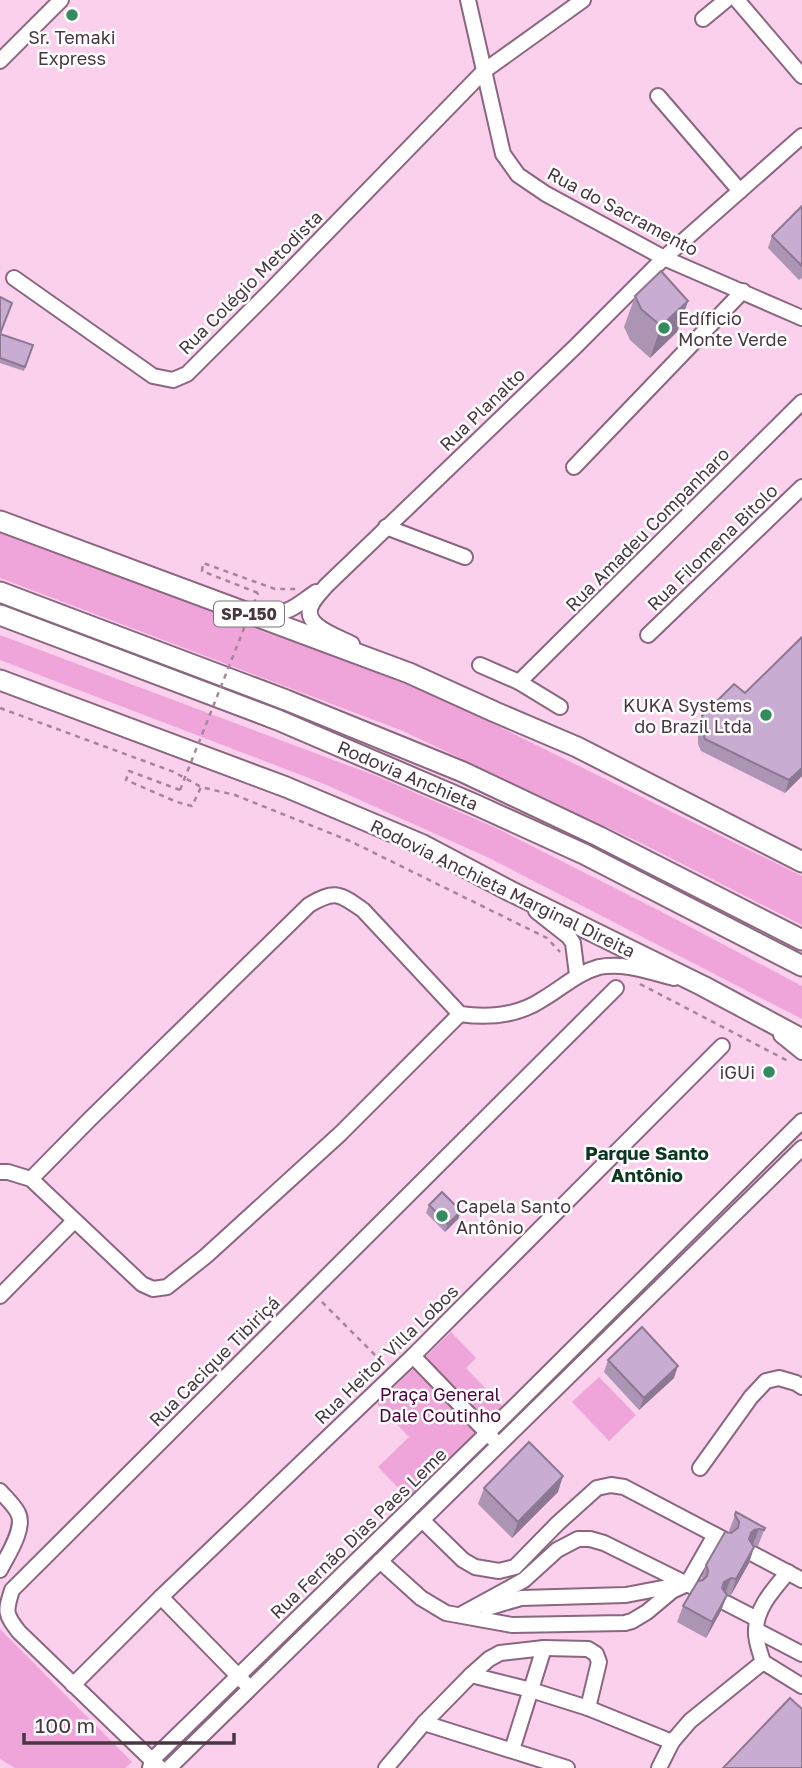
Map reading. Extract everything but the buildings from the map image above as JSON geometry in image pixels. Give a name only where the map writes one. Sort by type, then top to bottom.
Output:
[{"type":"highway","name":"SP-150","points":[[0,521],[409,673],[577,747],[802,862]]},
{"type":"highway","name":"Rodovia Anchieta","points":[[0,593],[286,700],[463,772],[600,837],[802,940]]},
{"type":"highway","name":"Rodovia Anchieta","points":[[0,615],[278,720],[474,804],[584,855],[802,966]]},
{"type":"highway","name":"Rodovia Anchieta Marginal Direita","points":[[3,681],[286,787],[421,844],[802,1039]]},
{"type":"street","points":[[0,61],[61,0]]},
{"type":"street","name":"Rua do Sacramento","points":[[468,0],[503,154],[518,175],[546,194],[664,258],[802,318]]},
{"type":"street","name":"Rua Colégio Metodista","points":[[14,278],[153,376],[173,380],[187,374],[484,71],[583,0]]},
{"type":"street","points":[[703,19],[726,0]]},
{"type":"street","points":[[737,0],[802,76]]},
{"type":"street","points":[[658,96],[740,191]]},
{"type":"street","name":"Rua Planalto","points":[[409,673],[316,626],[310,619],[311,605],[326,586],[386,527],[664,258],[802,136]]},
{"type":"street","points":[[574,467],[743,291]]},
{"type":"street","name":"Rua Amadeu Companharo","points":[[519,682],[802,402]]},
{"type":"street","name":"Rua Filomena Bitolo","points":[[648,635],[802,487]]},
{"type":"street","points":[[386,527],[465,558]]},
{"type":"street","name":"Rua Planalto","points":[[224,605],[281,613],[326,586]]},
{"type":"street","points":[[480,665],[519,682],[560,707]]},
{"type":"street","points":[[510,891],[573,943],[577,975]]},
{"type":"street","points":[[31,1179],[299,914],[326,895],[344,897],[363,910],[460,1014],[478,1017],[515,1012],[541,1001],[577,975],[601,967],[635,968],[703,986]]},
{"type":"street","name":"Rua Cacique Tibiriçá","points":[[154,1765],[19,1632],[9,1620],[3,1601],[615,988]]},
{"type":"street","points":[[749,1010],[798,1058]]},
{"type":"street","points":[[0,1172],[31,1179],[142,1284],[153,1289],[167,1287],[206,1256],[340,1134],[460,1014]]},
{"type":"street","name":"Rua Heitor Villa Lobos","points":[[73,1685],[413,1356],[722,1046]]},
{"type":"street","name":"Rua Fernão Dias Paes Leme","points":[[154,1765],[239,1676],[802,1121]]},
{"type":"street","name":"Rua Fernão Dias Paes Leme","points":[[169,1768],[802,1148]]},
{"type":"street","points":[[0,1296],[74,1221]]},
{"type":"street","points":[[413,1356],[499,1445]]},
{"type":"street","points":[[700,1468],[751,1397],[766,1381],[779,1378],[802,1387]]},
{"type":"street","points":[[422,1520],[463,1560],[475,1567],[499,1571],[514,1567],[597,1488],[611,1485],[624,1488],[719,1537],[692,1587]]},
{"type":"street","points":[[0,1491],[19,1514],[20,1524],[16,1540],[0,1570]]},
{"type":"street","points":[[381,1536],[393,1549]]},
{"type":"street","points":[[462,1615],[524,1580],[557,1550],[578,1539],[604,1543],[692,1587]]},
{"type":"street","points":[[753,1554],[802,1580]]},
{"type":"street","points":[[380,1561],[421,1598],[446,1613],[512,1625],[625,1623],[647,1612],[672,1591],[692,1587]]},
{"type":"street","points":[[788,1572],[771,1593],[757,1625],[763,1662],[802,1686]]},
{"type":"street","points":[[462,1615],[521,1598],[626,1595],[665,1587],[692,1587]]},
{"type":"street","points":[[161,1597],[250,1688]]},
{"type":"street","points":[[726,1603],[802,1654]]},
{"type":"street","points":[[512,1750],[544,1648]]},
{"type":"street","points":[[386,1768],[424,1723],[471,1675],[500,1653],[544,1648],[588,1649],[596,1654],[599,1662],[588,1708]]},
{"type":"street","points":[[659,1768],[672,1742],[690,1721],[763,1662]]},
{"type":"street","points":[[471,1675],[588,1708],[672,1742]]},
{"type":"street","points":[[424,1723],[567,1768]]},
{"type":"path","points":[[201,787],[192,806],[126,780],[129,771],[180,790],[258,593],[202,570],[203,563],[275,589]]},
{"type":"path","points":[[0,708],[174,772],[201,787],[235,795],[350,841],[547,938],[577,975]]},
{"type":"path","points":[[634,981],[798,1058]]},
{"type":"path","points":[[312,1292],[394,1374]]},
{"type":"green space","points":[[0,531],[261,631],[361,666],[449,702],[802,876],[802,925],[645,845],[403,731],[0,578]]},
{"type":"green space","points":[[0,635],[379,777],[496,828],[802,986],[802,1019],[487,857],[322,783],[0,660]]},
{"type":"green space","name":"Praça General Dale Coutinho","points":[[451,1332],[476,1358],[466,1368],[505,1409],[410,1500],[378,1467],[409,1437],[377,1404]]},
{"type":"green space","points":[[599,1377],[636,1415],[609,1441],[572,1402]]},
{"type":"green space","points":[[0,1629],[132,1762],[125,1768],[15,1768],[0,1759]]},
{"type":"place","name":"Sr. Temaki Express","points":[[72,15]]},
{"type":"place","name":"Edíficio Monte Verde","points":[[664,328]]},
{"type":"place","name":"KUKA Systems do Brazil Ltda","points":[[766,715]]},
{"type":"place","name":"iGUi","points":[[769,1072]]},
{"type":"place","name":"Capela Santo Antônio","points":[[442,1216]]},
{"type":"district","name":"Parque Santo Antônio","points":[[647,1163]]}]
